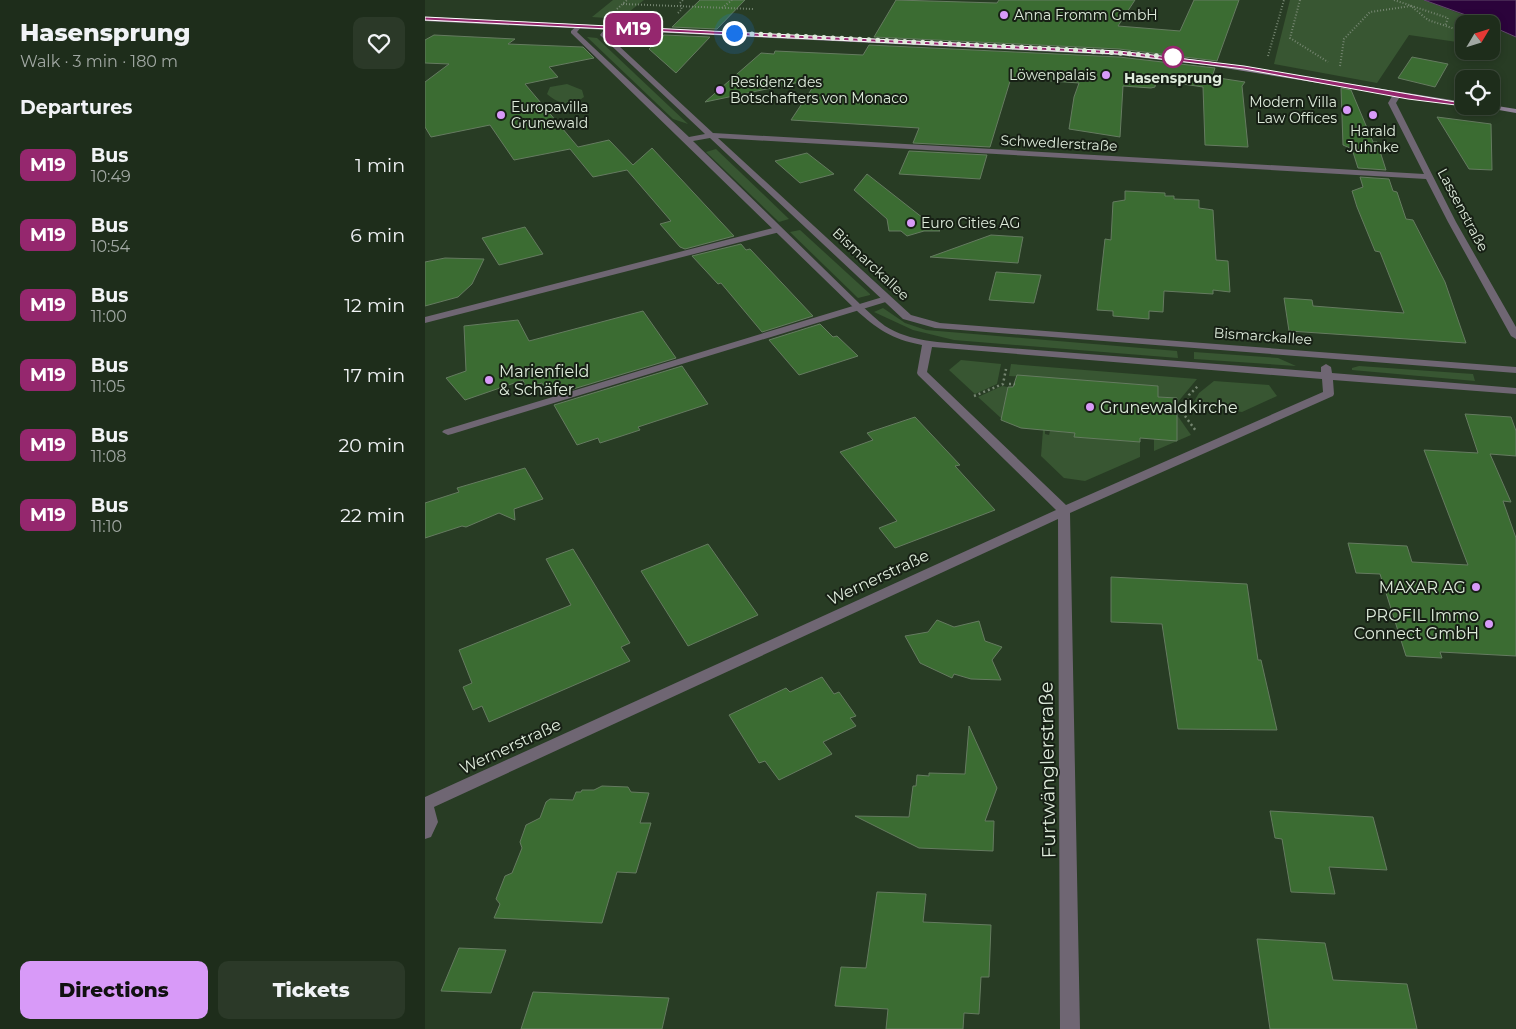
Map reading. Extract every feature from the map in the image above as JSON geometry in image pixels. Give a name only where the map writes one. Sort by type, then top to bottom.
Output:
[{"type":"main road","points":[[425,19],[1135,54],[1244,67],[1397,95],[1455,103]]},
{"type":"main road","points":[[1500,109],[1516,111]]},
{"type":"street","points":[[579,26],[573,32],[687,140],[858,308],[883,328],[927,344],[1327,374],[1516,391]]},
{"type":"street","name":"Bismarckallee","points":[[608,28],[602,34],[907,317],[939,326],[1516,370]]},
{"type":"street","name":"Lassenstraße","points":[[1397,95],[1392,103],[1452,222],[1516,336]]},
{"type":"street","name":"Schwedlerstraße","points":[[687,140],[713,135],[1430,177]]},
{"type":"street","points":[[425,320],[777,230]]},
{"type":"street","points":[[448,432],[886,299]]},
{"type":"street","points":[[927,344],[922,374],[1064,511]]},
{"type":"street","name":"Bismarckallee","points":[[1324,356],[1327,374]]},
{"type":"street","name":"Wernerstraße","points":[[425,804],[1064,511],[1329,394],[1327,374]]},
{"type":"street","name":"Furtwänglerstraße","points":[[1064,511],[1070,1029]]},
{"type":"street","points":[[425,804],[430,822],[425,832]]},
{"type":"path","points":[[722,8],[732,0]]},
{"type":"path","points":[[1267,60],[1284,0]]},
{"type":"path","points":[[1300,0],[1297,18],[1290,38],[1313,54],[1340,68],[1343,39],[1370,12],[1411,6]]},
{"type":"path","points":[[1395,0],[1411,6],[1424,8],[1449,18],[1445,26]]},
{"type":"path","points":[[623,4],[753,9]]},
{"type":"path","points":[[1411,6],[1417,14],[1455,29]]},
{"type":"path","points":[[970,398],[1003,384],[1008,361]]},
{"type":"path","points":[[1186,405],[1189,395],[1201,383]]},
{"type":"path","points":[[1009,384],[1015,384]]},
{"type":"path","points":[[1185,416],[1191,427],[1201,435]]},
{"type":"green space","points":[[613,0],[644,0],[620,19],[592,17]]},
{"type":"green space","points":[[1290,0],[1424,0],[1463,15],[1455,15],[1455,42],[1409,35],[1377,83],[1274,64]]},
{"type":"green space","points":[[587,37],[597,38],[688,124],[673,119]]},
{"type":"green space","points":[[567,84],[582,90],[584,97],[575,102],[565,103],[547,94],[550,87]]},
{"type":"green space","points":[[716,149],[789,219],[779,222],[706,152]]},
{"type":"green space","points":[[800,230],[870,295],[858,298],[790,232]]},
{"type":"green space","points":[[883,308],[905,323],[926,330],[1177,351],[1178,358],[954,340],[913,330],[874,312]]},
{"type":"green space","points":[[1194,352],[1278,358],[1296,366],[1194,359]]},
{"type":"green space","points":[[961,360],[1001,364],[997,384],[975,394],[949,370]]},
{"type":"green space","points":[[1011,364],[1197,379],[1177,403],[1177,398],[1158,397],[1158,386],[1009,376]]},
{"type":"green space","points":[[1359,366],[1473,374],[1475,381],[1352,370],[1352,368]]},
{"type":"green space","points":[[1214,381],[1269,385],[1277,396],[1242,412],[1192,405],[1199,393]]},
{"type":"green space","points":[[1002,386],[1008,387],[1002,419],[978,397]]},
{"type":"green space","points":[[1177,415],[1191,435],[1154,451],[1154,439]]},
{"type":"green space","points":[[1043,430],[1045,430],[1045,434],[1049,435],[1050,431],[1075,433],[1075,437],[1140,442],[1140,457],[1085,481],[1064,478],[1041,456]]},
{"type":"shaded area","points":[[1424,0],[1516,0],[1516,37],[1500,30],[1500,15],[1466,15]]},
{"type":"building","points":[[700,0],[745,0],[717,29],[672,27]]},
{"type":"building","points":[[896,0],[997,3],[999,0],[1135,0],[1118,26],[1180,31],[1194,0],[1239,0],[1217,61],[1119,49],[874,37]]},
{"type":"building","points":[[434,35],[515,39],[508,44],[583,47],[594,58],[549,67],[558,77],[525,84],[578,147],[609,140],[633,165],[652,148],[734,236],[685,249],[680,247],[660,224],[671,221],[627,170],[593,177],[570,149],[514,160],[490,125],[431,137],[425,127],[425,82],[449,64],[425,63],[425,40]]},
{"type":"building","points":[[664,35],[710,37],[676,73],[649,49]]},
{"type":"building","points":[[869,45],[1119,57],[1215,68],[1212,77],[1245,82],[1242,86],[1248,147],[1205,145],[1203,87],[1156,80],[1155,87],[1151,88],[1123,86],[1120,137],[1069,129],[1074,97],[1079,83],[1011,78],[990,147],[913,143],[919,128],[791,120],[819,78],[705,102],[761,53],[774,54],[775,51],[863,55]]},
{"type":"building","points":[[1412,57],[1448,64],[1435,87],[1398,78]]},
{"type":"building","points":[[1341,88],[1351,90],[1373,142],[1377,142],[1386,170],[1358,168],[1352,149],[1343,145]]},
{"type":"building","points":[[1437,117],[1491,124],[1492,170],[1469,169]]},
{"type":"building","points":[[909,151],[987,155],[980,179],[899,174]]},
{"type":"building","points":[[807,153],[834,174],[800,183],[775,161]]},
{"type":"building","points":[[867,174],[940,231],[924,231],[907,236],[901,231],[889,231],[887,219],[854,190]]},
{"type":"building","points":[[1360,177],[1389,179],[1393,191],[1397,192],[1406,219],[1413,220],[1445,282],[1466,343],[1289,331],[1284,298],[1312,300],[1313,306],[1404,313],[1380,252],[1375,251],[1357,207],[1352,191],[1363,187]]},
{"type":"building","points":[[1125,191],[1165,193],[1165,196],[1174,196],[1174,199],[1199,200],[1199,208],[1213,210],[1216,260],[1228,261],[1230,292],[1213,290],[1213,294],[1164,291],[1163,312],[1149,311],[1149,319],[1113,316],[1113,311],[1097,310],[1105,239],[1111,240],[1113,202],[1125,200]]},
{"type":"building","points":[[525,227],[543,254],[499,265],[482,238]]},
{"type":"building","points":[[991,235],[1023,237],[1018,263],[930,257]]},
{"type":"building","points":[[741,244],[746,250],[750,249],[813,316],[762,332],[721,283],[718,284],[692,256]]},
{"type":"building","points":[[445,258],[484,259],[472,284],[458,297],[425,306],[425,262]]},
{"type":"building","points":[[996,272],[1041,275],[1034,303],[989,300]]},
{"type":"building","points":[[643,311],[676,358],[550,396],[542,383],[526,388],[523,380],[465,400],[446,378],[466,371],[464,326],[518,320],[529,341]]},
{"type":"building","points":[[820,324],[833,337],[837,336],[858,356],[799,375],[769,340]]},
{"type":"building","points":[[682,366],[708,404],[638,427],[640,430],[600,443],[598,438],[577,445],[554,405]]},
{"type":"building","name":"Grunewaldkirche","points":[[1017,375],[1158,386],[1158,397],[1177,398],[1177,441],[1140,438],[1140,442],[1074,437],[1075,433],[1021,428],[1001,420],[1008,387],[1013,387]]},
{"type":"building","points":[[1465,414],[1511,417],[1516,431],[1516,456],[1490,454],[1511,502],[1503,501],[1516,538],[1516,656],[1440,652],[1442,658],[1406,656],[1380,574],[1356,573],[1348,543],[1407,546],[1412,562],[1468,565],[1424,450],[1478,453]]},
{"type":"building","points":[[915,417],[960,465],[955,466],[995,510],[895,548],[879,528],[897,521],[840,452],[873,440],[867,433]]},
{"type":"building","points":[[525,468],[543,499],[514,509],[515,520],[499,513],[466,527],[462,526],[425,538],[425,503],[459,492],[457,488]]},
{"type":"building","points":[[708,544],[758,615],[688,646],[641,571]]},
{"type":"building","points":[[573,549],[630,643],[621,647],[630,661],[489,722],[482,706],[473,710],[463,687],[472,683],[459,650],[571,605],[546,559]]},
{"type":"building","points":[[1111,577],[1247,584],[1258,660],[1261,660],[1277,730],[1178,729],[1162,624],[1111,622]]},
{"type":"building","points":[[937,620],[954,627],[979,621],[985,641],[1002,647],[992,660],[1001,680],[971,679],[954,674],[952,678],[920,663],[905,636],[928,632]]},
{"type":"building","points":[[822,677],[834,694],[839,692],[856,716],[850,718],[856,726],[823,742],[832,754],[779,780],[765,761],[759,763],[729,715],[786,688],[790,692]]},
{"type":"building","points":[[969,726],[997,788],[985,821],[994,821],[993,851],[919,848],[855,816],[909,817],[913,786],[916,786],[917,775],[929,776],[929,773],[965,774]]},
{"type":"building","points":[[602,786],[628,787],[631,792],[649,793],[640,823],[651,823],[636,873],[617,872],[602,923],[494,918],[500,904],[496,899],[505,876],[512,873],[522,848],[520,842],[526,825],[540,818],[546,802],[550,799],[573,800],[576,792],[594,790]]},
{"type":"building","points":[[1270,811],[1373,817],[1387,870],[1329,867],[1335,894],[1291,892],[1282,839],[1275,838]]},
{"type":"building","points":[[877,892],[926,894],[923,922],[991,925],[989,977],[981,977],[979,1014],[964,1013],[963,1029],[886,1029],[888,1009],[835,1006],[841,967],[866,968]]},
{"type":"building","points":[[1257,939],[1325,943],[1333,980],[1407,984],[1417,1029],[1270,1029]]},
{"type":"building","points":[[459,948],[506,950],[491,993],[441,991]]},
{"type":"building","points":[[533,992],[669,998],[662,1029],[521,1029]]},
{"type":"bus line","name":"M19","points":[[425,19],[1119,52],[1244,67],[1408,97],[1455,103]]},
{"type":"place","name":"Anna Fromm GmbH","points":[[1004,15]]},
{"type":"place","name":"Hasensprung","points":[[1173,57]]},
{"type":"place","name":"Löwenpalais","points":[[1106,75]]},
{"type":"place","name":"Residenz des Botschafters von Monaco","points":[[720,90]]},
{"type":"place","name":"Modern Villa Law Offices","points":[[1347,110]]},
{"type":"place","name":"Europavilla Grunewald","points":[[501,115]]},
{"type":"place","name":"Harald Juhnke","points":[[1373,115]]},
{"type":"place","name":"Euro Cities AG","points":[[911,223]]},
{"type":"place","name":"Marienfield & Schäfer","points":[[489,380]]},
{"type":"place","name":"Grunewaldkirche","points":[[1090,407]]},
{"type":"place","name":"MAXAR AG","points":[[1476,587]]},
{"type":"place","name":"PROFIL Immo Connect GmbH","points":[[1489,624]]},
{"type":"route","points":[[734,33],[1119,52],[1173,57]]}]
